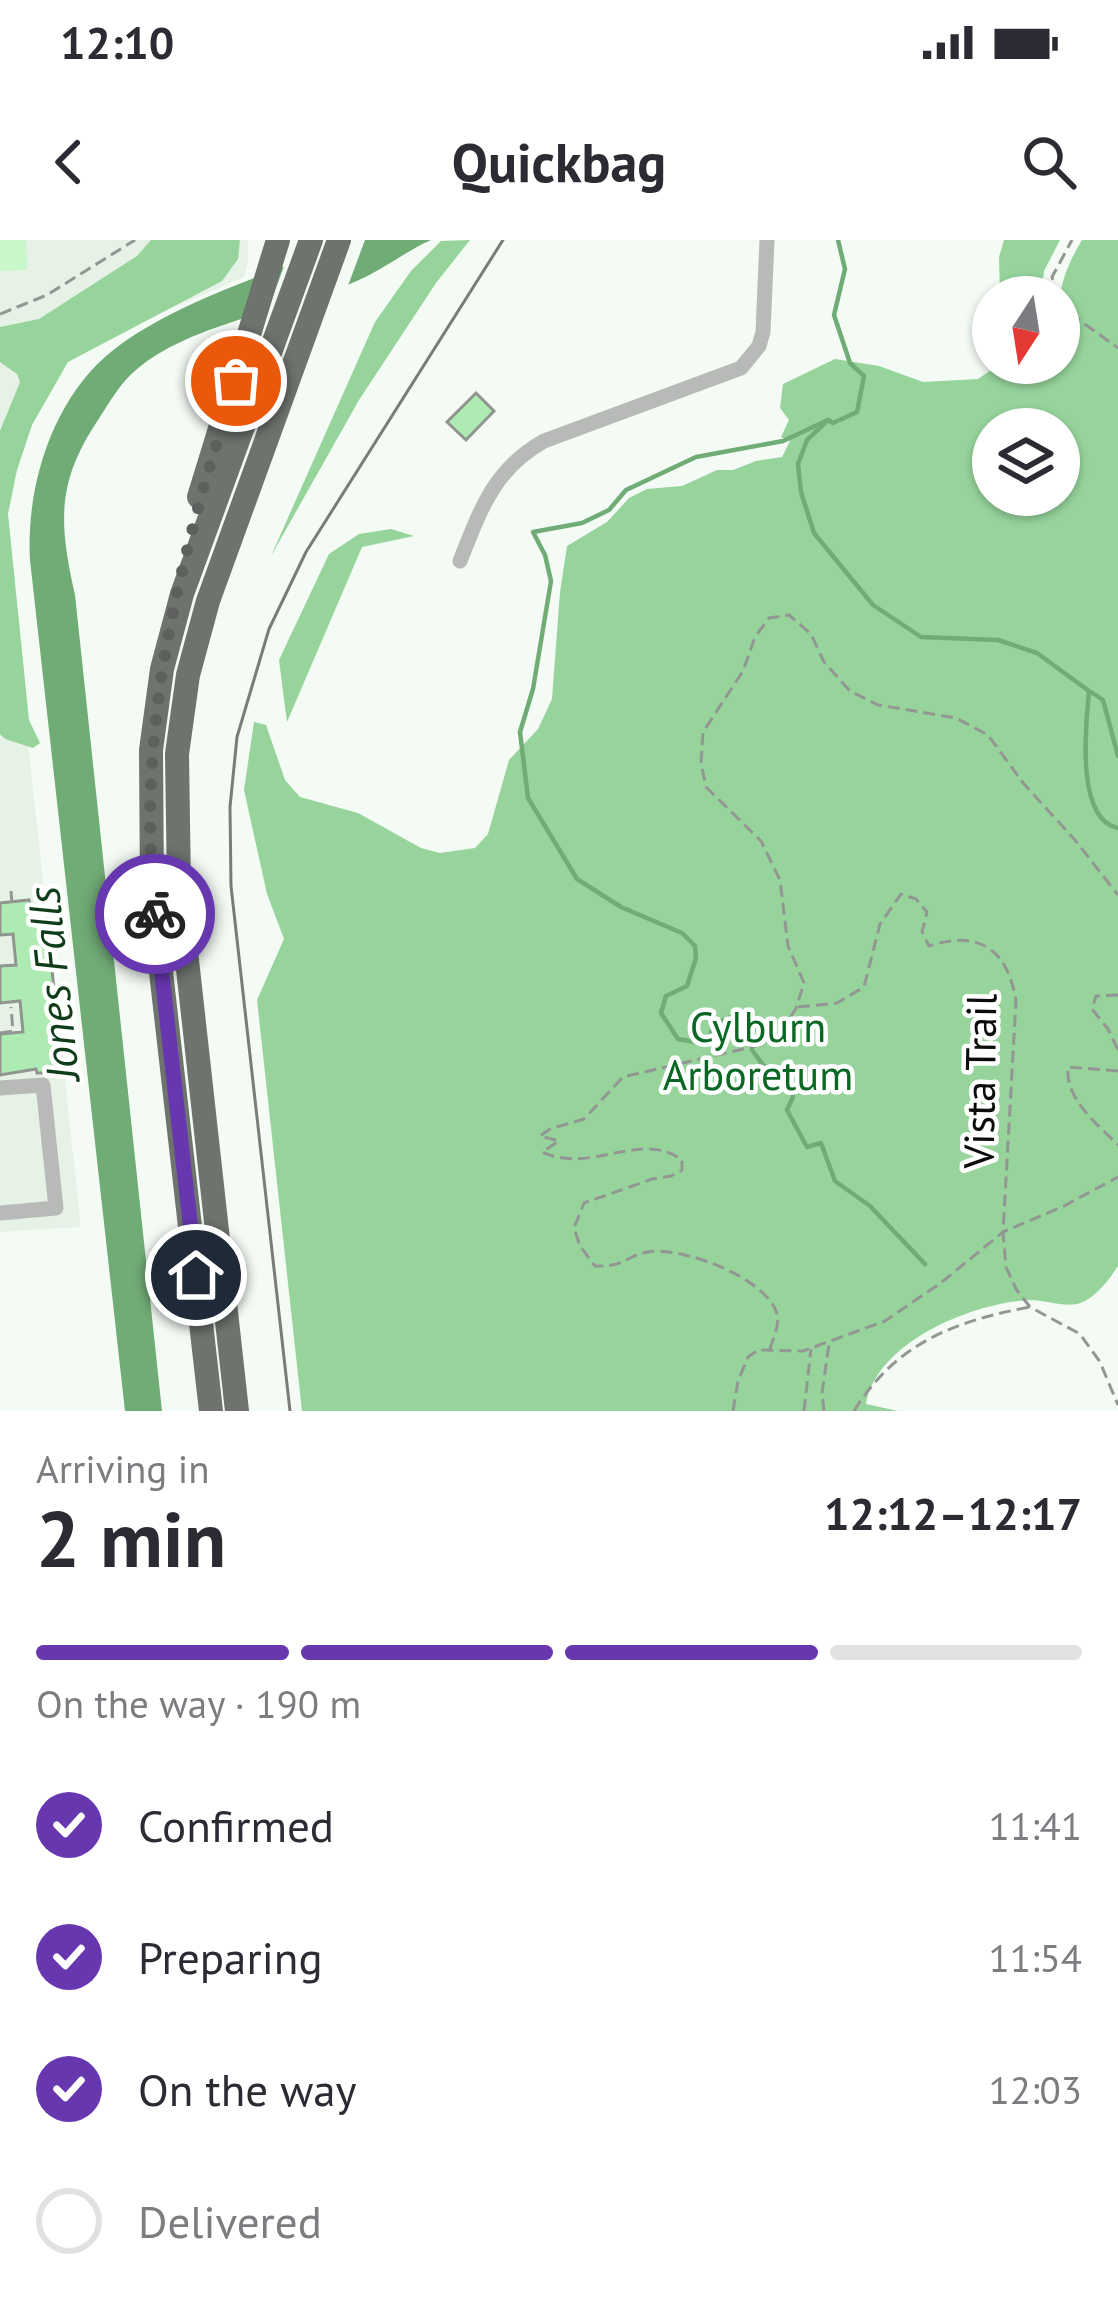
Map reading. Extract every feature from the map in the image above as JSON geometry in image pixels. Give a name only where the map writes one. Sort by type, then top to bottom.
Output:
[{"type":"highway","points":[[211,1411],[149,842],[151,750],[174,593],[278,240]]},
{"type":"highway","points":[[162,669],[182,594],[311,240]]},
{"type":"highway","points":[[318,316],[339,240]]},
{"type":"highway","points":[[238,1411],[179,888],[175,793],[182,715],[198,633],[253,473],[355,240]]},
{"type":"lane","points":[[460,561],[485,501],[518,456],[544,441],[741,368],[752,357],[763,332],[767,240]]},
{"type":"lane","points":[[0,1088],[43,1085],[56,1208],[0,1213]]},
{"type":"path","points":[[0,314],[47,295],[135,240]]},
{"type":"path","points":[[1053,276],[1072,240]]},
{"type":"path","points":[[1080,321],[1118,348]]},
{"type":"path","points":[[770,1349],[779,1320],[774,1306],[755,1287],[719,1266],[687,1254],[646,1252],[619,1266],[595,1266],[580,1246],[574,1228],[584,1203],[671,1176],[682,1170],[682,1160],[653,1146],[578,1161],[542,1152],[560,1141],[540,1136],[584,1119],[623,1076],[764,1044],[782,1033],[796,1008],[804,983],[788,946],[780,880],[760,841],[706,787],[701,763],[703,732],[743,671],[754,637],[769,618],[789,615],[811,634],[824,662],[850,691],[878,705],[956,718],[988,735],[1118,896]]},
{"type":"path","points":[[11,892],[12,904]]},
{"type":"path","name":"Vista Trail","points":[[796,1008],[837,1003],[864,987],[880,923],[901,894],[916,899],[927,912],[922,932],[929,946],[948,940],[974,942],[998,951],[1012,972],[1016,1001],[1003,1232],[1006,1267],[1030,1307]]},
{"type":"path","points":[[1118,995],[1096,996],[1092,1009],[1118,1050]]},
{"type":"path","points":[[0,1033],[13,1031],[10,1007]]},
{"type":"path","points":[[1118,1071],[1068,1066],[1066,1082],[1077,1101],[1118,1145]]},
{"type":"path","points":[[733,1411],[738,1381],[748,1357],[758,1350],[811,1349],[885,1321],[1003,1232],[1118,1177]]},
{"type":"path","points":[[854,1411],[888,1368],[938,1331],[998,1311],[1030,1307],[1080,1334],[1100,1362],[1118,1405]]},
{"type":"path","points":[[824,1411],[830,1342]]},
{"type":"path","points":[[804,1411],[811,1349]]},
{"type":"shaded area","points":[[0,240],[248,240],[248,262],[244,277],[48,362],[3,515],[81,1227],[0,1232]]},
{"type":"shaded area","points":[[0,240],[26,240],[27,270],[0,271]]},
{"type":"shaded area","name":"Jones Falls","points":[[357,240],[431,240],[359,280],[215,328],[160,353],[131,374],[116,393],[84,443],[68,484],[66,546],[162,1411],[125,1411],[30,560],[37,478],[70,400],[105,357],[129,338],[225,290]]},
{"type":"green space","points":[[151,240],[240,240],[238,259],[222,281],[68,362],[32,425],[8,514],[29,720],[40,743],[33,748],[0,734],[0,431],[20,382],[0,362],[0,327],[39,319],[137,256]]},
{"type":"green space","points":[[470,240],[359,400],[271,556],[375,322],[411,271],[441,241]]},
{"type":"green space","points":[[1004,240],[1060,240],[1043,276],[999,276]]},
{"type":"green space","name":"Cylburn Arboretum","points":[[1082,240],[1118,240],[1118,1266],[1083,1302],[1066,1305],[1030,1300],[982,1308],[908,1344],[874,1382],[866,1404],[898,1411],[302,1411],[257,1000],[284,939],[267,894],[244,790],[254,722],[266,725],[285,780],[300,797],[358,813],[421,848],[440,853],[475,848],[488,834],[509,760],[538,729],[552,699],[567,546],[607,522],[629,498],[647,489],[682,486],[717,470],[782,457],[790,441],[781,437],[789,420],[780,408],[783,384],[835,359],[879,366],[923,382],[1080,384],[1080,276],[1065,276]]},
{"type":"green space","points":[[391,529],[414,536],[362,547],[287,722],[279,660],[329,554],[359,534]]},
{"type":"pier","points":[[340,240],[365,240],[346,291],[264,320],[286,261]]},
{"type":"building","points":[[476,393],[494,411],[466,440],[447,422]]},
{"type":"building","points":[[29,900],[30,905],[45,903],[62,1066],[47,1068],[48,1073],[36,1069],[0,1075],[0,1034],[23,1032],[20,1001],[0,1003],[0,966],[16,965],[13,934],[0,935],[0,903]]},
{"type":"waterway","points":[[838,240],[845,269],[834,315],[850,363],[864,376],[857,412],[833,423],[828,420],[807,440],[798,464],[814,533],[873,605],[921,637],[998,640],[1037,653],[1089,691],[1089,789],[1104,821],[1118,828]]},
{"type":"waterway","points":[[828,420],[783,441],[696,457],[626,490],[609,510],[582,523],[533,532],[551,581],[533,689],[520,732],[528,798],[577,879],[621,907],[682,933],[695,946],[687,986],[666,996],[661,1013],[678,1039],[706,1044],[715,1024],[735,1015],[753,1028],[752,1050],[763,1065],[791,1079],[793,1097],[787,1110],[807,1147],[821,1143],[835,1181],[870,1206],[925,1264]]},
{"type":"waterway","points":[[1091,692],[1103,700],[1118,756]]},
{"type":"tram line","points":[[290,1411],[231,886],[230,807],[237,737],[269,629],[306,552],[503,240]]},
{"type":"way so far","points":[[155,914],[148,792],[167,628],[196,508],[236,381]]},
{"type":"route","points":[[155,914],[196,1275]]}]
